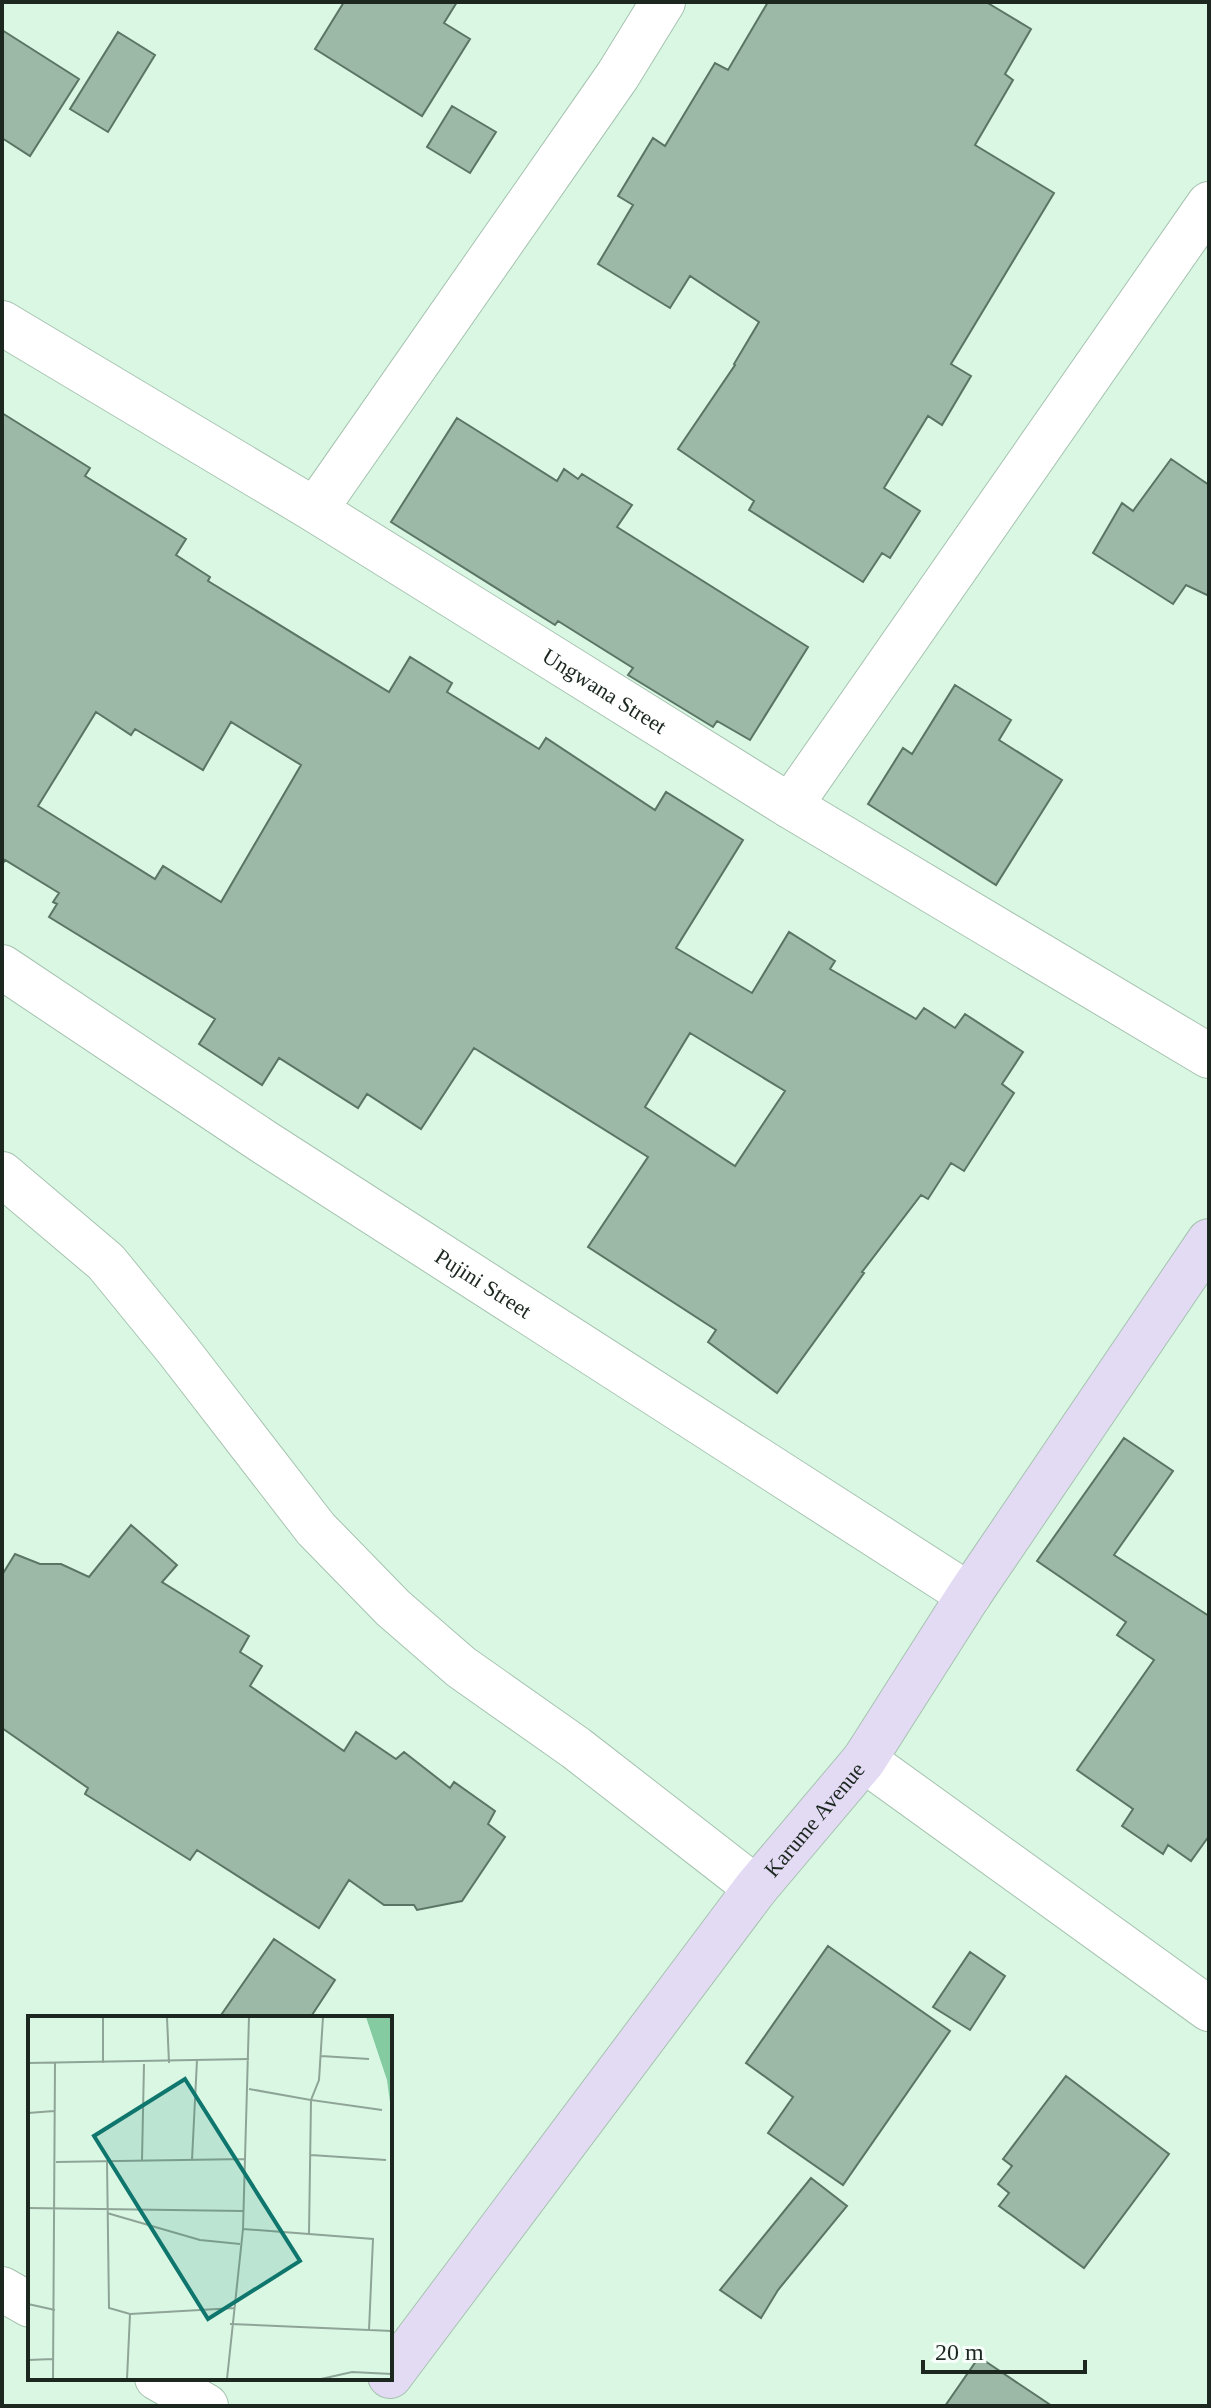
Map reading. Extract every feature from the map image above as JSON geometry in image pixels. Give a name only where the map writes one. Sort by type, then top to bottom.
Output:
[{"type":"main road","name":"Karume Avenue","points":[[392,2373],[756,1888],[864,1760],[969,1595],[1209,1241]]},
{"type":"main road","name":"Karume Avenue","points":[[367,2406],[387,2380]]},
{"type":"street","points":[[315,510],[618,75],[663,2]]},
{"type":"street","points":[[790,806],[1209,204]]},
{"type":"street","name":"Ungwana Street","points":[[2,323],[315,510],[790,806],[1209,1056]]},
{"type":"street","name":"Pujini Street","points":[[2,967],[264,1142],[969,1595]]},
{"type":"street","points":[[2,1174],[106,1262],[316,1529],[393,1608],[461,1667],[576,1748],[756,1888]]},
{"type":"street","points":[[864,1760],[1209,2009]]},
{"type":"street","points":[[2,2289],[28,2304]]},
{"type":"street","points":[[160,2380],[206,2406]]},
{"type":"building","points":[[344,2],[457,2],[444,23],[470,39],[422,116],[315,49]]},
{"type":"building","points":[[768,2],[986,2],[1031,29],[1005,74],[1013,80],[975,145],[1054,193],[951,364],[971,376],[942,425],[928,416],[884,488],[920,511],[890,558],[882,553],[863,582],[749,510],[754,501],[678,449],[735,365],[759,322],[690,276],[670,308],[598,264],[633,205],[618,196],[653,138],[665,146],[715,63],[728,70]]},
{"type":"building","points":[[2,30],[79,79],[30,156],[2,138]]},
{"type":"building","points":[[118,32],[155,55],[108,132],[70,109]]},
{"type":"building","points":[[452,106],[496,132],[470,173],[427,147]]},
{"type":"building","points":[[2,413],[90,468],[85,476],[186,539],[176,555],[210,577],[208,581],[389,692],[410,657],[452,683],[447,692],[539,749],[546,738],[655,810],[666,792],[743,840],[676,948],[752,993],[789,932],[835,961],[830,969],[916,1019],[924,1008],[955,1028],[965,1014],[1023,1052],[1002,1084],[1014,1093],[964,1171],[951,1163],[928,1199],[921,1195],[862,1272],[777,1393],[708,1342],[716,1330],[588,1247],[648,1157],[474,1048],[421,1129],[367,1094],[358,1108],[279,1058],[262,1085],[199,1044],[215,1019],[49,917],[59,893],[5,860],[2,865]],"holes":[[[96,712],[131,735],[135,729],[203,770],[231,722],[301,765],[221,902],[163,866],[155,879],[38,806]],[[690,1033],[785,1091],[735,1166],[645,1107]]]},
{"type":"building","points":[[457,418],[557,481],[564,469],[578,479],[582,474],[632,505],[617,527],[808,647],[750,740],[717,721],[713,727],[628,675],[633,668],[558,621],[555,625],[391,522]]},
{"type":"building","points":[[1171,459],[1209,485],[1209,596],[1186,585],[1173,604],[1093,553],[1122,503],[1133,511]]},
{"type":"building","points":[[955,685],[1011,720],[999,740],[1062,780],[996,885],[868,804],[903,748],[912,754]]},
{"type":"building","points":[[1124,1438],[1173,1471],[1114,1555],[1209,1616],[1209,1836],[1191,1861],[1168,1845],[1163,1854],[1122,1826],[1133,1809],[1077,1770],[1154,1660],[1117,1635],[1126,1622],[1037,1561]]},
{"type":"building","points":[[131,1525],[177,1565],[162,1582],[249,1636],[240,1652],[262,1666],[250,1686],[344,1751],[356,1732],[396,1759],[404,1752],[450,1788],[454,1782],[495,1811],[488,1824],[505,1837],[462,1901],[417,1910],[414,1905],[384,1905],[349,1880],[319,1928],[197,1850],[190,1860],[85,1794],[88,1788],[2,1728],[2,1575],[15,1554],[40,1564],[61,1564],[89,1577]]},
{"type":"building","points":[[274,1939],[335,1980],[311,2016],[220,2016]]},
{"type":"building","points":[[828,1946],[950,2031],[843,2185],[768,2133],[793,2097],[746,2063]]},
{"type":"building","points":[[970,1952],[1005,1976],[970,2030],[933,2007]]},
{"type":"building","points":[[1066,2076],[1169,2154],[1084,2268],[999,2206],[1009,2193],[998,2184],[1012,2166],[1003,2159]]},
{"type":"building","points":[[811,2178],[847,2206],[778,2290],[761,2318],[720,2290]]},
{"type":"building","points":[[979,2357],[1052,2406],[945,2406]]}]
